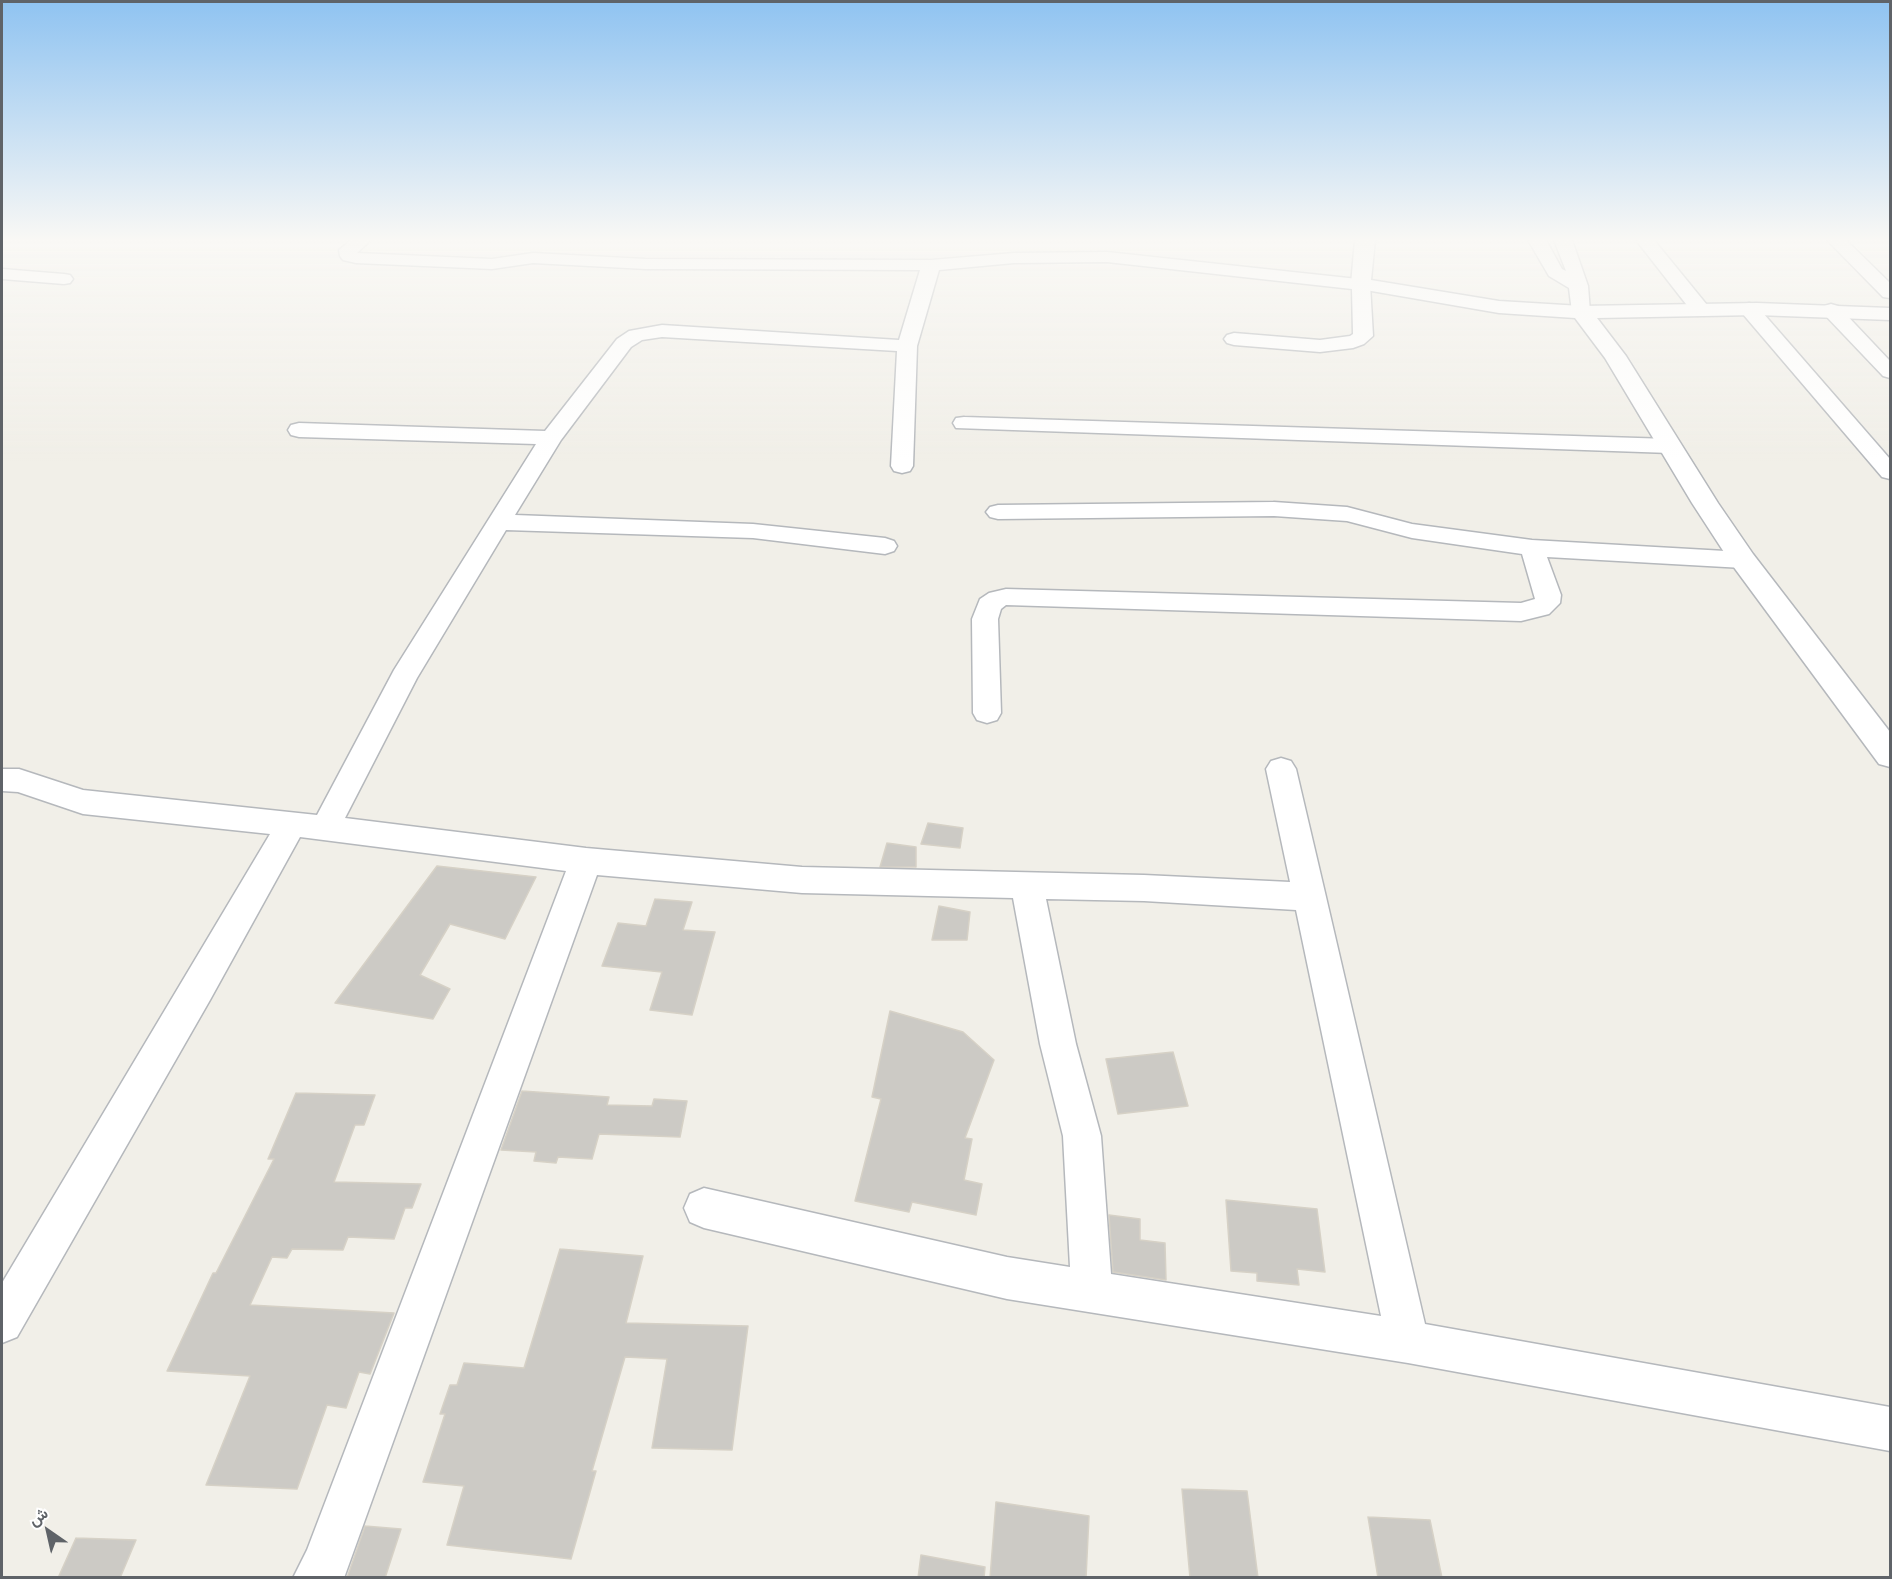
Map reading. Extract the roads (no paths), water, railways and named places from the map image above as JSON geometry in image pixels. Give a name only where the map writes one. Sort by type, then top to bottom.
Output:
[{"type":"street","points":[[902,466],[907,346],[917,314]]},
{"type":"street","points":[[1234,339],[1320,346],[1357,340],[1363,336],[1362,314]]},
{"type":"street","points":[[1582,314],[1615,356],[1743,560],[1879,725],[1890,755]]},
{"type":"street","points":[[1753,314],[1890,472]]},
{"type":"street","points":[[1835,314],[1890,372]]},
{"type":"street","points":[[2,1322],[192,999],[309,826],[551,438],[624,343],[636,335],[662,331],[907,346]]},
{"type":"street","points":[[964,423],[1670,446]]},
{"type":"street","points":[[299,430],[551,438]]},
{"type":"street","points":[[998,512],[1274,509],[1347,514],[1412,531],[1532,548],[1743,560]]},
{"type":"street","points":[[499,522],[753,531],[885,546]]},
{"type":"street","points":[[987,713],[985,619],[989,605],[998,599],[1006,597],[1521,612],[1540,608],[1547,603],[1548,595],[1532,548]]},
{"type":"street","points":[[1281,769],[1408,1342]]},
{"type":"street","points":[[2,780],[20,781],[82,802],[309,826],[586,861],[802,880],[1027,885],[1310,897]]},
{"type":"street","points":[[317,1578],[329,1554],[586,861]]},
{"type":"street","points":[[1027,885],[1058,1044],[1082,1136],[1092,1293]]},
{"type":"street","points":[[704,1208],[1007,1278],[1408,1342],[1890,1429]]}]
